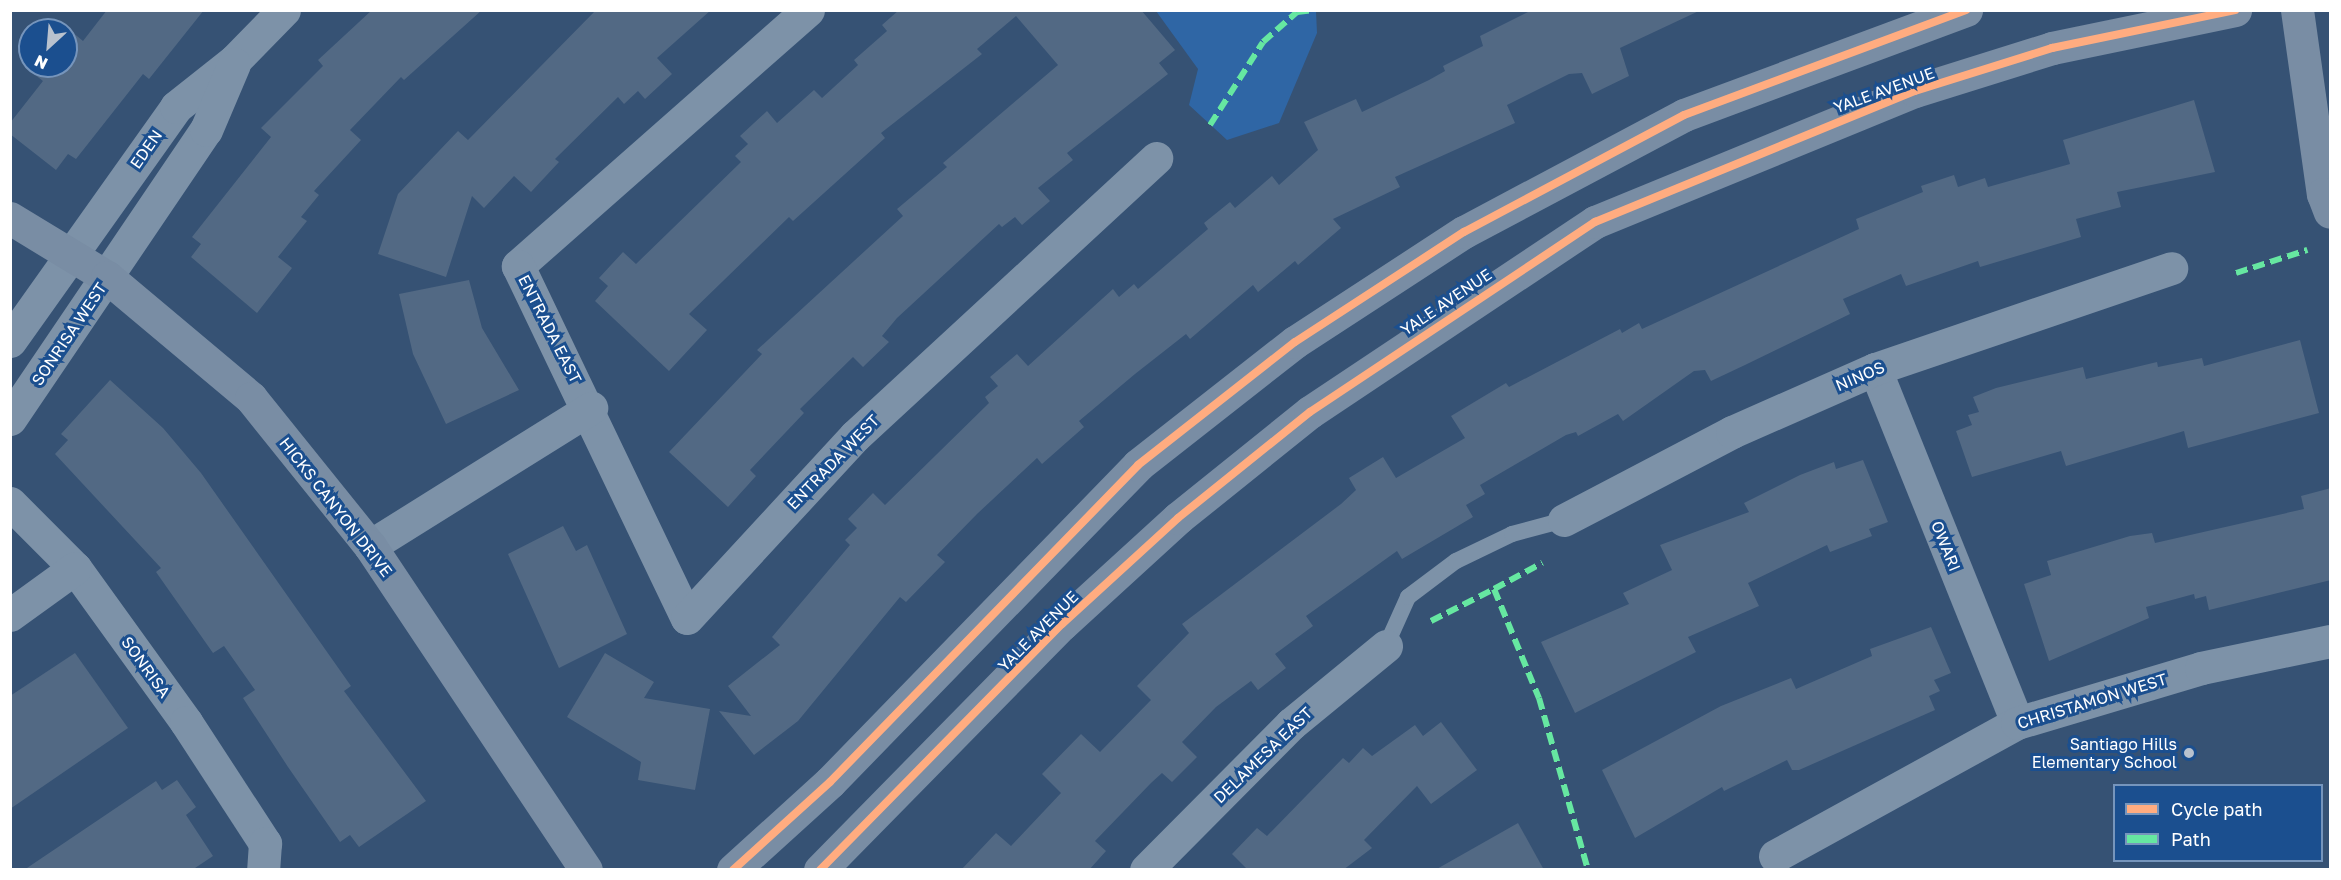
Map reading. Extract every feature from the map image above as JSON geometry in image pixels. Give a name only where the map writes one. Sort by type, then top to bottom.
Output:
[{"type":"main road","points":[[733,870],[830,782],[1138,465],[1295,342],[1464,232],[1684,115],[1966,10]]},
{"type":"main road","name":"YALE AVENUE","points":[[819,870],[1062,624],[1178,518],[1310,412],[1595,222],[1915,92],[2052,48],[2235,10]]},
{"type":"main road","points":[[2296,10],[2323,194],[2331,212]]},
{"type":"main road","name":"HICKS CANYON DRIVE","points":[[10,218],[73,252],[107,277],[251,398],[370,546],[586,870]]},
{"type":"street","name":"EDEN","points":[[73,252],[176,107],[235,60],[284,10]]},
{"type":"street","name":"ENTRADA EAST","points":[[591,408],[518,266],[808,10]]},
{"type":"street","name":"EDEN","points":[[107,277],[206,130],[235,60]]},
{"type":"street","name":"ENTRADA WEST","points":[[591,408],[687,618],[855,436],[1156,158]]},
{"type":"street","points":[[10,341],[73,252]]},
{"type":"street","name":"NINOS","points":[[1564,520],[1732,432],[1875,369],[2171,268]]},
{"type":"street","name":"SONRISA WEST","points":[[10,419],[107,277]]},
{"type":"street","name":"OWARI","points":[[1875,369],[2017,723]]},
{"type":"street","points":[[370,546],[591,408]]},
{"type":"street","name":"SONRISA","points":[[10,503],[75,568],[264,856]]},
{"type":"street","points":[[10,615],[75,568]]},
{"type":"street","name":"CHRISTAMON WEST","points":[[1775,856],[2017,723],[2201,668],[2331,641]]},
{"type":"street","name":"DELAMESA EAST","points":[[1146,870],[1291,724],[1386,646]]},
{"type":"lane","points":[[1386,646],[1408,597],[1456,561],[1512,534],[1564,520]]},
{"type":"shaded area","points":[[1156,11],[1316,11],[1317,33],[1279,123],[1227,140],[1189,105],[1198,69]]},
{"type":"building","points":[[107,10],[204,10],[149,79],[143,74],[76,159],[68,154],[56,170],[10,134],[10,123],[43,81],[39,78],[78,78],[78,37],[83,41]]},
{"type":"building","points":[[372,10],[482,10],[404,80],[401,77],[350,130],[361,140],[314,191],[319,195],[301,217],[307,221],[278,257],[292,268],[257,313],[191,257],[201,244],[192,237],[271,137],[261,128],[323,66],[318,60]]},
{"type":"building","points":[[596,10],[711,10],[657,58],[672,74],[645,99],[638,91],[624,104],[618,97],[555,159],[559,162],[531,192],[514,176],[484,208],[472,196],[446,277],[378,254],[398,194],[458,131],[468,140]]},
{"type":"building","points":[[899,10],[1141,10],[1175,50],[1159,63],[1168,74],[1067,153],[1073,160],[1038,188],[1050,201],[1022,225],[1015,217],[1002,227],[999,224],[897,318],[882,336],[889,342],[863,367],[853,357],[800,409],[804,413],[750,470],[756,476],[728,507],[669,452],[762,354],[757,350],[903,216],[897,209],[947,167],[943,163],[1058,65],[1016,16],[977,49],[982,54],[881,133],[885,138],[793,221],[789,217],[689,314],[707,330],[669,371],[595,301],[608,286],[599,278],[623,252],[636,264],[741,162],[735,156],[748,144],[740,136],[767,111],[777,123],[814,90],[822,98],[858,65],[854,60],[887,31],[882,25]]},
{"type":"building","points":[[1532,10],[1701,10],[1620,48],[1629,76],[1592,94],[1582,73],[1569,74],[1507,105],[1515,123],[1395,177],[1400,187],[1333,219],[1341,228],[1298,265],[1295,261],[1258,292],[1253,285],[1190,339],[1186,334],[1135,374],[1079,421],[1084,427],[1042,464],[1037,458],[977,514],[937,555],[945,562],[906,602],[900,597],[798,721],[754,755],[719,711],[751,716],[728,686],[780,645],[772,637],[850,545],[845,540],[857,528],[848,519],[873,493],[885,505],[989,403],[985,397],[998,386],[990,377],[1017,354],[1028,366],[1113,289],[1119,297],[1134,284],[1138,289],[1208,229],[1204,223],[1230,202],[1235,208],[1272,176],[1279,185],[1318,150],[1304,122],[1356,99],[1362,112],[1429,80],[1445,71],[1443,66],[1483,46],[1480,36]]},
{"type":"building","points":[[2194,100],[2215,172],[2117,192],[2121,207],[2076,219],[2081,237],[1980,267],[1978,261],[1906,286],[1901,274],[1843,299],[1850,314],[1745,365],[1711,381],[1705,370],[1694,371],[1623,421],[1618,414],[1578,436],[1576,432],[1566,435],[1480,485],[1485,494],[1466,505],[1473,517],[1402,559],[1397,551],[1306,616],[1313,626],[1275,654],[1286,668],[1258,690],[1251,681],[1216,707],[1182,742],[1197,757],[1172,782],[1162,773],[1095,841],[1106,851],[1089,870],[961,870],[996,833],[1011,846],[1061,793],[1042,774],[1081,734],[1100,752],[1151,700],[1137,686],[1189,633],[1182,624],[1341,504],[1356,490],[1349,478],[1383,457],[1396,478],[1465,438],[1451,416],[1506,383],[1509,387],[1620,329],[1622,333],[1639,323],[1642,329],[1859,229],[1856,219],[1923,192],[1921,186],[1954,175],[1958,187],[1985,178],[1988,187],[2070,164],[2063,140]]},
{"type":"building","points":[[469,280],[482,328],[519,390],[446,424],[413,354],[399,294]]},
{"type":"building","points":[[2300,340],[2319,413],[2188,448],[2184,431],[2066,466],[2061,451],[1972,477],[1956,431],[1972,425],[1968,415],[1979,412],[1973,397],[1996,388],[2083,367],[2086,379],[2157,362],[2158,367],[2202,358],[2204,366]]},
{"type":"building","points":[[110,380],[163,428],[201,473],[351,686],[344,691],[426,801],[359,847],[350,835],[340,842],[288,767],[243,698],[255,690],[224,646],[213,653],[156,572],[161,568],[55,454],[68,440],[61,434]]},
{"type":"building","points":[[1863,460],[1888,522],[1869,529],[1872,536],[1830,552],[1827,545],[1748,583],[1759,606],[1688,637],[1696,652],[1575,713],[1541,642],[1629,604],[1623,593],[1672,570],[1660,545],[1749,512],[1744,503],[1800,475],[1834,462],[1836,469]]},
{"type":"building","points":[[2331,488],[2331,580],[2209,610],[2206,596],[2195,599],[2194,594],[2146,607],[2149,618],[2049,661],[2024,584],[2051,575],[2047,561],[2130,536],[2152,533],[2155,543],[2304,509],[2301,496]]},
{"type":"building","points":[[563,526],[576,551],[587,545],[627,634],[559,668],[508,554]]},
{"type":"building","points":[[1931,627],[1951,673],[1934,680],[1940,691],[1929,696],[1935,710],[1799,770],[1792,770],[1787,760],[1724,791],[1722,787],[1635,838],[1602,770],[1721,706],[1791,678],[1796,689],[1872,656],[1870,649]]},
{"type":"building","points":[[75,653],[128,728],[10,809],[10,696]]},
{"type":"building","points":[[605,653],[654,682],[644,698],[710,709],[695,790],[638,780],[641,762],[567,717]]},
{"type":"building","points":[[1441,722],[1477,770],[1431,804],[1417,786],[1364,840],[1372,848],[1343,870],[1248,870],[1232,854],[1257,828],[1267,836],[1343,758],[1349,763],[1363,748],[1372,756],[1415,725],[1423,736]]},
{"type":"building","points":[[177,780],[196,807],[186,815],[213,856],[192,870],[24,870],[156,781],[162,790]]},
{"type":"building","points":[[1518,823],[1544,870],[1435,870]]},
{"type":"marked path","points":[[1210,125],[1263,42],[1297,12],[1314,10]]},
{"type":"marked path","points":[[2236,273],[2307,250]]},
{"type":"marked path","points":[[1494,589],[1542,563]]},
{"type":"marked path","points":[[1431,621],[1494,589],[1539,698],[1588,870]]},
{"type":"cycle path","points":[[733,870],[830,782],[1138,465],[1295,342],[1464,232],[1684,115],[1966,10]]},
{"type":"cycle path","points":[[820,870],[1062,624],[1178,518],[1310,412],[1595,222],[1915,91],[2052,48],[2235,10]]},
{"type":"place","name":"Santiago Hills Elementary School","points":[[2189,753]]}]
